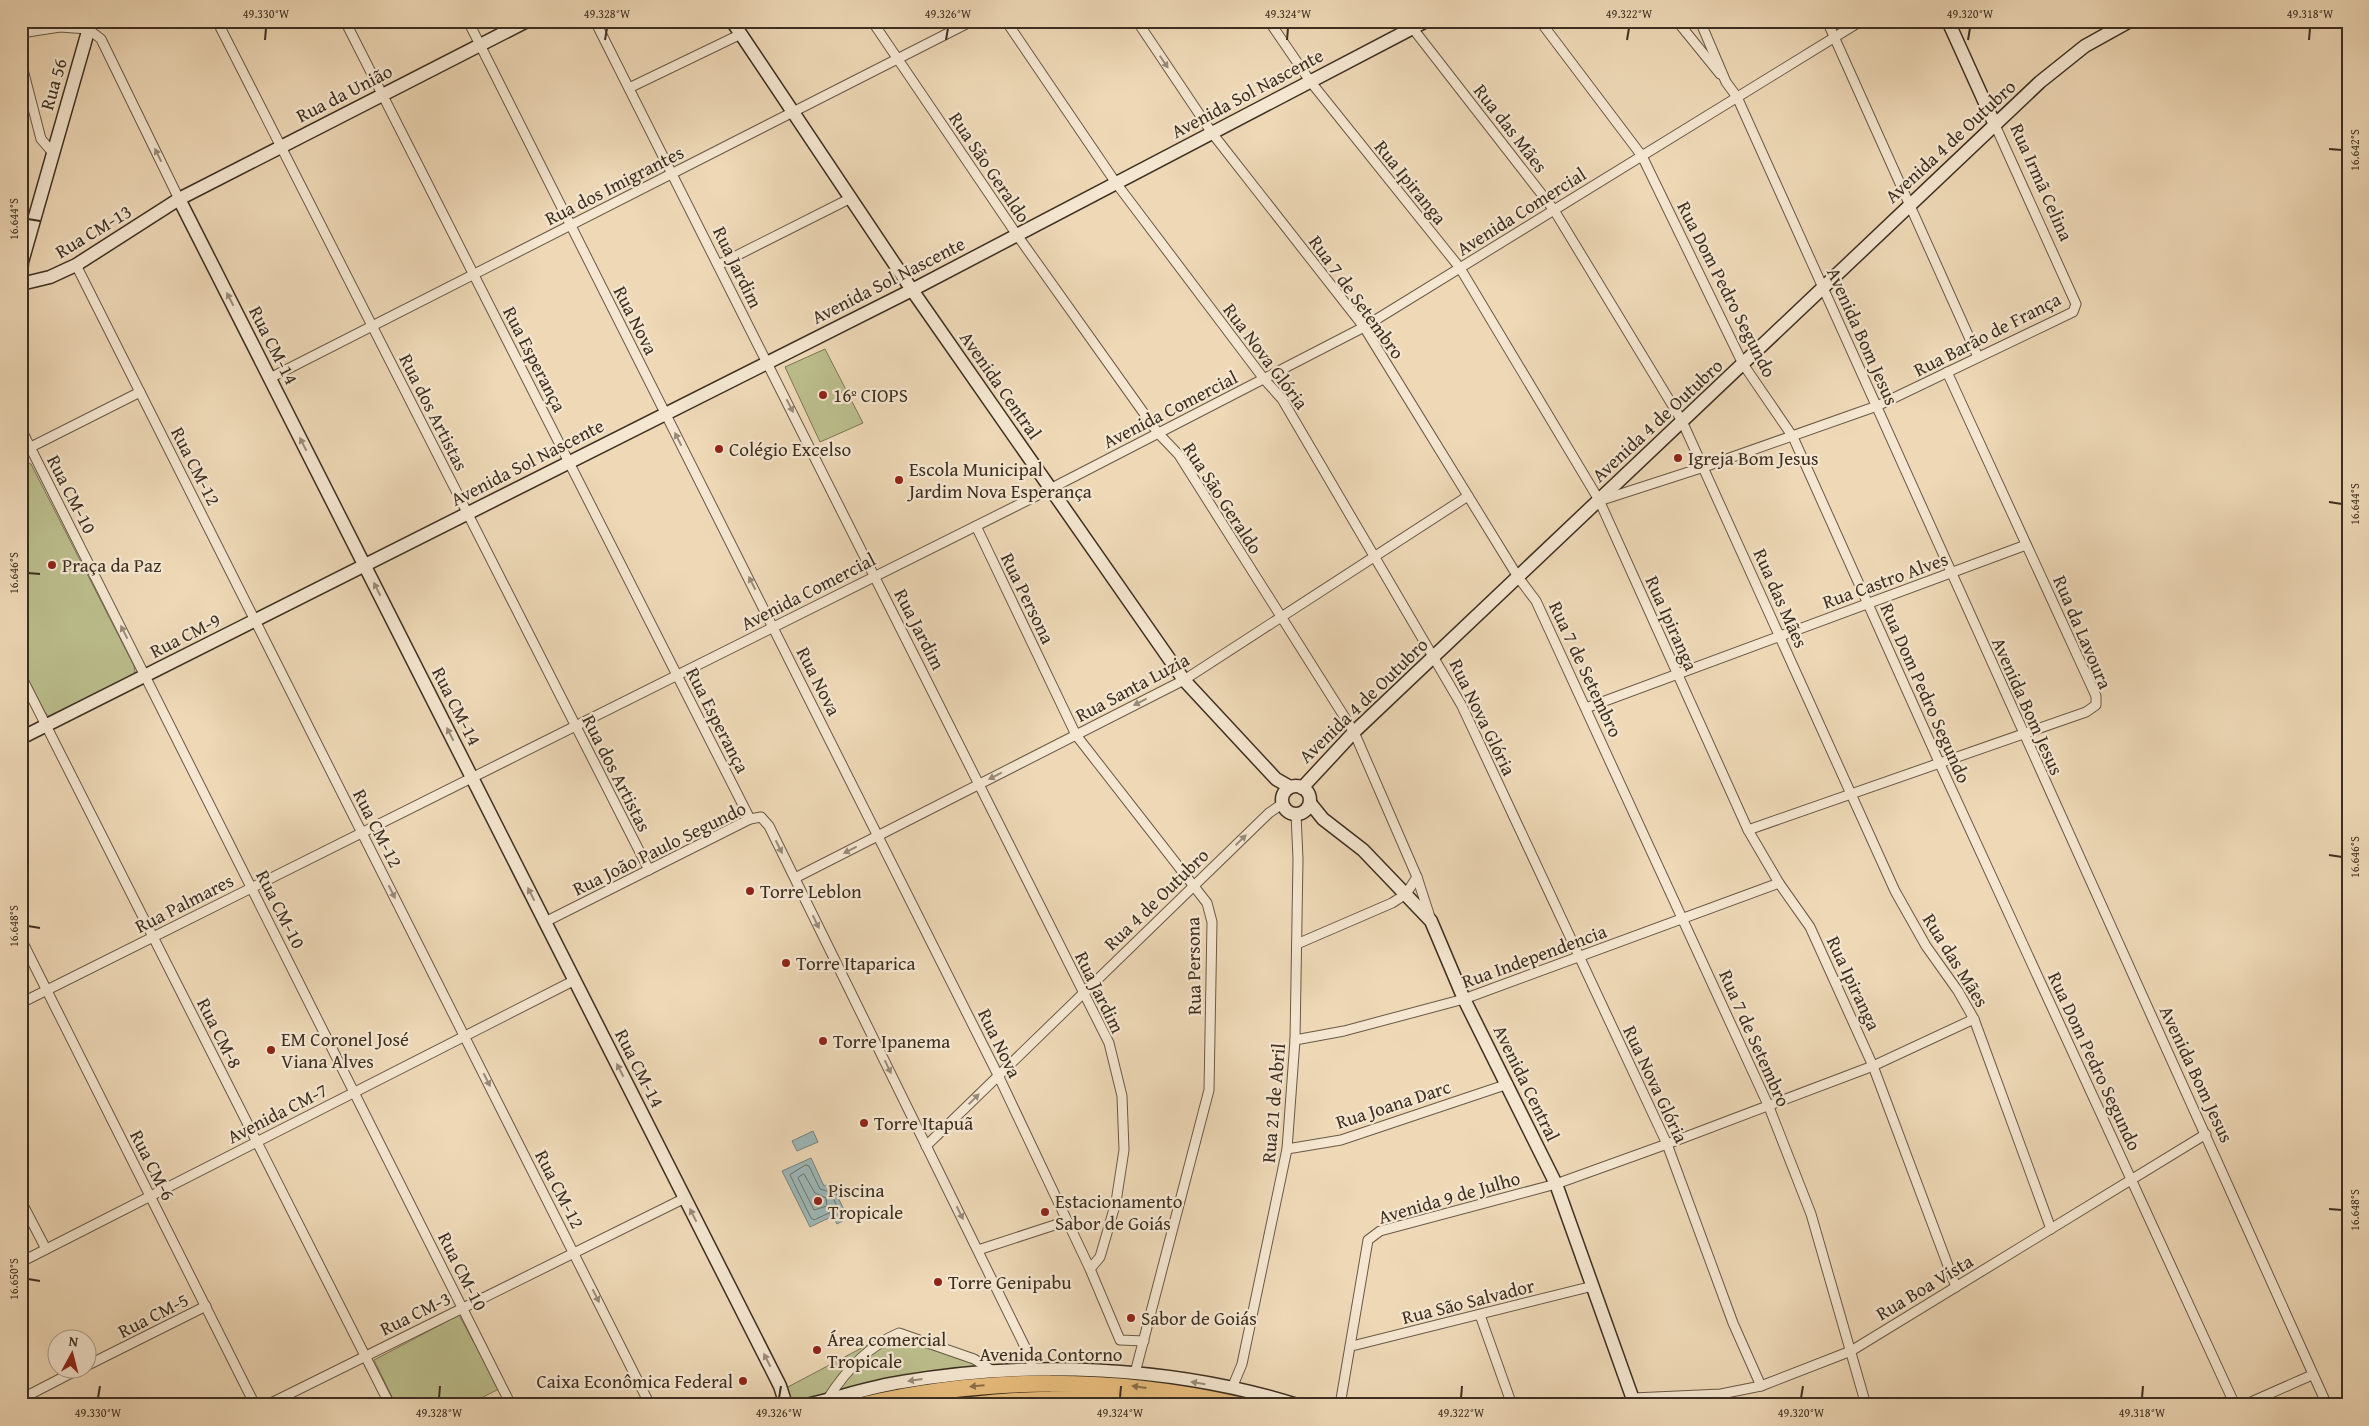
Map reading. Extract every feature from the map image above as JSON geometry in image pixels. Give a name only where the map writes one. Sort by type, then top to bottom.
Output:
[{"type":"highway","points":[[864,1405],[926,1392],[978,1386],[1060,1383],[1130,1386],[1239,1405]]},
{"type":"highway","points":[[972,1405],[1048,1399],[1098,1400],[1148,1405]]},
{"type":"street","name":"Rua dos Artistas","points":[[217,21],[649,870]]},
{"type":"street","name":"Rua Esperança","points":[[344,21],[750,818]]},
{"type":"street","name":"Rua Nova","points":[[468,21],[998,1075],[1090,1269],[1120,1340],[1144,1341]]},
{"type":"street","name":"Rua da União","points":[[179,199],[527,21]]},
{"type":"street","name":"Rua Jardim","points":[[595,21],[1109,1043],[1122,1096],[1124,1150],[1116,1202],[1100,1257],[1090,1269]]},
{"type":"street","name":"Avenida Central","points":[[732,21],[912,290],[1184,680],[1289,794],[1290,813],[1303,810],[1323,818],[1363,850],[1431,921],[1464,999],[1508,1084],[1556,1184],[1634,1401]]},
{"type":"street","name":"Rua São Geraldo","points":[[872,21],[1016,235],[1158,433],[1179,455],[1280,618],[1354,732],[1418,877],[1431,921]]},
{"type":"street","name":"Rua dos Imigrantes","points":[[270,378],[972,21]]},
{"type":"street","name":"Rua Nova Glória","points":[[1006,21],[1116,183],[1264,379],[1282,398],[1373,557],[1435,656],[1462,706],[1666,1144],[1733,1323],[1761,1386]]},
{"type":"street","name":"Rua 7 de Setembro","points":[[1137,21],[1212,132],[1364,327],[1518,577],[1536,601],[1769,1107],[1811,1214],[1866,1405]]},
{"type":"street","name":"Rua Ipiranga","points":[[1269,21],[1310,82],[1460,268],[1599,500],[1748,830],[1779,883],[1810,927],[1873,1066],[1956,1287]]},
{"type":"street","name":"Avenida Sol Nascente","points":[[365,565],[912,290],[1310,82],[1409,25],[1426,21]]},
{"type":"street","name":"Rua Dom Pedro Segundo","points":[[1540,21],[1642,156],[1743,364],[1793,437],[1939,762],[2235,1405]]},
{"type":"street","points":[[1678,21],[1726,82]]},
{"type":"street","name":"Avenida Bom Jesus","points":[[1700,21],[1726,82],[1737,97],[1824,288],[2022,734],[2206,1134],[2327,1405]]},
{"type":"street","points":[[1827,21],[1978,358]]},
{"type":"street","name":"Avenida Comercial","points":[[575,726],[1050,489],[1364,327],[1861,21]]},
{"type":"street","name":"Rua Irmã Celina","points":[[1948,21],[2076,304]]},
{"type":"street","name":"Avenida 4 de Outubro","points":[[1289,794],[2040,82],[2085,46],[2130,21]]},
{"type":"street","points":[[21,34],[90,25]]},
{"type":"street","name":"Rua 56","points":[[21,274],[22,262],[90,25]]},
{"type":"street","name":"Rua CM-14","points":[[90,25],[101,39],[179,199],[780,1386],[786,1405]]},
{"type":"street","name":"Rua das Mães","points":[[1409,25],[1554,210],[1682,421],[1895,890],[1926,946],[1958,990],[1974,1019],[2051,1229]]},
{"type":"street","points":[[1693,41],[1704,32]]},
{"type":"street","points":[[629,88],[742,34]]},
{"type":"street","points":[[21,62],[41,139],[53,154]]},
{"type":"street","points":[[718,265],[850,198]]},
{"type":"street","name":"Rua CM-13","points":[[21,284],[50,277],[76,265],[179,199]]},
{"type":"street","name":"Rua CM-12","points":[[76,265],[650,1405]]},
{"type":"street","name":"Rua Barão de França","points":[[1599,500],[1793,437],[1877,406],[2073,312],[2076,304]]},
{"type":"street","name":"Rua da Lavoura","points":[[1748,830],[2086,712],[2096,705],[2096,696],[1947,372]]},
{"type":"street","points":[[21,452],[140,392]]},
{"type":"street","name":"Rua CM-10","points":[[21,429],[511,1405]]},
{"type":"street","name":"Rua Santa Luzia","points":[[795,878],[1184,680],[1468,496]]},
{"type":"street","name":"Rua Persona","points":[[976,526],[1076,735],[1207,902],[1212,922],[1209,1090],[1135,1373]]},
{"type":"street","name":"Rua Castro Alves","points":[[1586,708],[2026,544]]},
{"type":"street","name":"Rua CM-9","points":[[21,738],[365,565]]},
{"type":"street","name":"Rua CM-8","points":[[21,676],[390,1405]]},
{"type":"street","name":"Rua Palmares","points":[[21,1003],[575,726]]},
{"type":"street","points":[[1289,794],[1308,794],[1303,810]]},
{"type":"street","name":"Rua 4 de Outubro","points":[[926,1146],[1289,794]]},
{"type":"street","name":"Rua 21 de Abril","points":[[1232,1388],[1242,1364],[1288,1149],[1295,1040],[1298,859],[1303,810]]},
{"type":"street","name":"Rua João Paulo Segundo","points":[[545,922],[750,818],[761,817],[769,826],[795,878]]},
{"type":"street","points":[[1297,944],[1392,903],[1406,894],[1418,877]]},
{"type":"street","points":[[795,878],[1028,1352],[1033,1369]]},
{"type":"street","name":"Rua Independencia","points":[[1295,1040],[1344,1031],[1464,999],[1779,883]]},
{"type":"street","name":"Rua CM-6","points":[[21,939],[255,1405]]},
{"type":"street","name":"Avenida CM-7","points":[[21,1262],[575,980]]},
{"type":"street","name":"Avenida 9 de Julho","points":[[1340,1405],[1352,1346],[1368,1240],[1380,1231],[1556,1184],[1769,1107],[1873,1066],[1974,1019]]},
{"type":"street","name":"Rua Joana Darc","points":[[1288,1149],[1341,1140],[1508,1084]]},
{"type":"street","name":"Rua Boa Vista","points":[[1634,1401],[1721,1394],[1761,1386],[1851,1351],[2206,1134]]},
{"type":"street","name":"Rua CM-3","points":[[267,1405],[685,1198]]},
{"type":"street","points":[[21,1201],[46,1249]]},
{"type":"street","points":[[978,1250],[1067,1221]]},
{"type":"street","name":"Rua São Salvador","points":[[1352,1346],[1593,1286]]},
{"type":"street","name":"Rua CM-5","points":[[98,1360],[206,1306]]},
{"type":"street","points":[[1480,1315],[1512,1405]]},
{"type":"street","points":[[827,1400],[840,1380],[853,1366],[882,1340],[899,1333],[974,1359],[993,1371]]},
{"type":"street","name":"Avenida Contorno","points":[[806,1405],[900,1382],[993,1371],[1033,1369],[1135,1373],[1232,1388],[1297,1405]]},
{"type":"street","points":[[2244,1405],[2312,1375]]},
{"type":"street","points":[[21,1399],[62,1378]]},
{"type":"green space","name":"16º CIOPS","points":[[825,349],[863,423],[820,442],[785,367]]},
{"type":"green space","name":"Praça da Paz","points":[[27,462],[31,464],[134,666],[135,672],[131,676],[49,716],[46,714],[21,666],[21,463]]},
{"type":"green space","points":[[459,1315],[499,1389],[467,1405],[396,1405],[374,1360]]},
{"type":"green space","points":[[899,1333],[993,1371],[806,1405],[787,1405],[786,1388],[871,1343]]},
{"type":"water","name":"Piscina Tropicale","points":[[813,1131],[818,1142],[797,1151],[792,1141]]},
{"type":"water","name":"Piscina Tropicale","points":[[811,1158],[824,1186],[831,1183],[848,1218],[837,1224],[833,1216],[810,1227],[782,1171]]},
{"type":"place","name":"16º CIOPS","points":[[823,395]]},
{"type":"place","name":"Colégio Excelso","points":[[719,449]]},
{"type":"place","name":"Igreja Bom Jesus","points":[[1678,458]]},
{"type":"place","name":"Escola Municipal Jardim Nova Esperança","points":[[899,480]]},
{"type":"place","name":"Praça da Paz","points":[[52,565]]},
{"type":"place","name":"Torre Leblon","points":[[750,891]]},
{"type":"place","name":"Torre Itaparica","points":[[786,963]]},
{"type":"place","name":"Torre Ipanema","points":[[823,1041]]},
{"type":"place","name":"EM Coronel José Viana Alves","points":[[271,1050]]},
{"type":"place","name":"Torre Itapuã","points":[[864,1123]]},
{"type":"place","name":"Piscina Tropicale","points":[[818,1201]]},
{"type":"place","name":"Estacionamento Sabor de Goiás","points":[[1045,1212]]},
{"type":"place","name":"Torre Genipabu","points":[[938,1282]]},
{"type":"place","name":"Sabor de Goiás","points":[[1131,1318]]},
{"type":"place","name":"Área comercial Tropicale","points":[[817,1350]]},
{"type":"place","name":"Caixa Econômica Federal","points":[[743,1381]]}]
